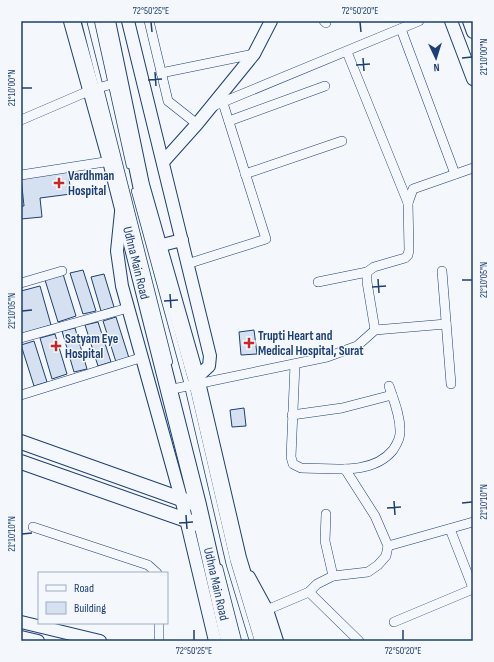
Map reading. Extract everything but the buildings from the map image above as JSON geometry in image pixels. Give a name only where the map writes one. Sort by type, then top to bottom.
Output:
[{"type":"highway","name":"Udhna Main Road","points":[[72,21],[96,88],[122,207],[174,389],[198,506],[229,641]]},
{"type":"highway","points":[[107,21],[115,83],[194,383],[238,558],[261,613],[263,641]]},
{"type":"main road","points":[[21,442],[181,498],[198,506]]},
{"type":"main road","points":[[21,462],[203,526]]},
{"type":"street","points":[[128,21],[210,361],[206,370],[194,383]]},
{"type":"street","points":[[149,21],[168,101],[197,124]]},
{"type":"street","points":[[163,162],[211,108],[254,54],[271,21]]},
{"type":"street","points":[[211,108],[419,21]]},
{"type":"street","points":[[451,21],[473,79]]},
{"type":"street","points":[[469,21],[473,32]]},
{"type":"street","points":[[401,29],[456,174]]},
{"type":"street","points":[[347,52],[408,203]]},
{"type":"street","points":[[161,73],[254,54]]},
{"type":"street","points":[[21,120],[96,88],[115,83]]},
{"type":"street","points":[[229,121],[325,86]]},
{"type":"street","points":[[187,264],[266,239],[223,103]]},
{"type":"street","points":[[245,174],[342,141]]},
{"type":"street","points":[[21,175],[111,161]]},
{"type":"street","points":[[318,282],[367,272],[374,267],[405,258],[408,255],[408,203],[413,189],[473,168]]},
{"type":"street","points":[[122,207],[118,263],[140,358],[181,498],[215,641]]},
{"type":"street","points":[[158,246],[182,240]]},
{"type":"street","points":[[21,283],[62,271]]},
{"type":"street","points":[[442,271],[451,384]]},
{"type":"street","points":[[367,272],[367,282],[375,330]]},
{"type":"street","points":[[21,338],[128,308]]},
{"type":"street","points":[[174,389],[194,383],[327,357],[357,346],[375,330],[446,324]]},
{"type":"street","points":[[21,395],[140,358]]},
{"type":"street","points":[[292,415],[342,408],[390,390],[399,416],[401,432],[397,444],[386,458],[363,468],[301,468],[294,464],[290,448],[295,364]]},
{"type":"street","points":[[277,641],[261,613],[309,592],[317,584],[333,576],[368,572],[378,565],[386,556],[388,546],[375,516],[345,469]]},
{"type":"street","points":[[326,514],[325,541],[333,576]]},
{"type":"street","points":[[388,546],[473,522]]},
{"type":"street","points":[[33,527],[148,565],[156,572]]},
{"type":"street","points":[[394,622],[473,589],[450,529]]},
{"type":"street","points":[[309,592],[359,641]]},
{"type":"street","points":[[21,622],[78,639],[100,641]]},
{"type":"street","points":[[159,624],[159,641]]},
{"type":"street","points":[[21,637],[38,641]]},
{"type":"lane","points":[[84,21],[96,88],[171,367]]},
{"type":"lane","points":[[97,21],[115,83],[130,169]]},
{"type":"lane","points":[[133,185],[194,383],[229,565],[252,641]]},
{"type":"lane","points":[[218,558],[239,641]]},
{"type":"place","name":"Vardhman Hospital","points":[[59,183]]},
{"type":"place","name":"Trupti Heart and Medical Hospital, Surat","points":[[249,343]]},
{"type":"place","name":"Satyam Eye Hospital","points":[[56,346]]}]
